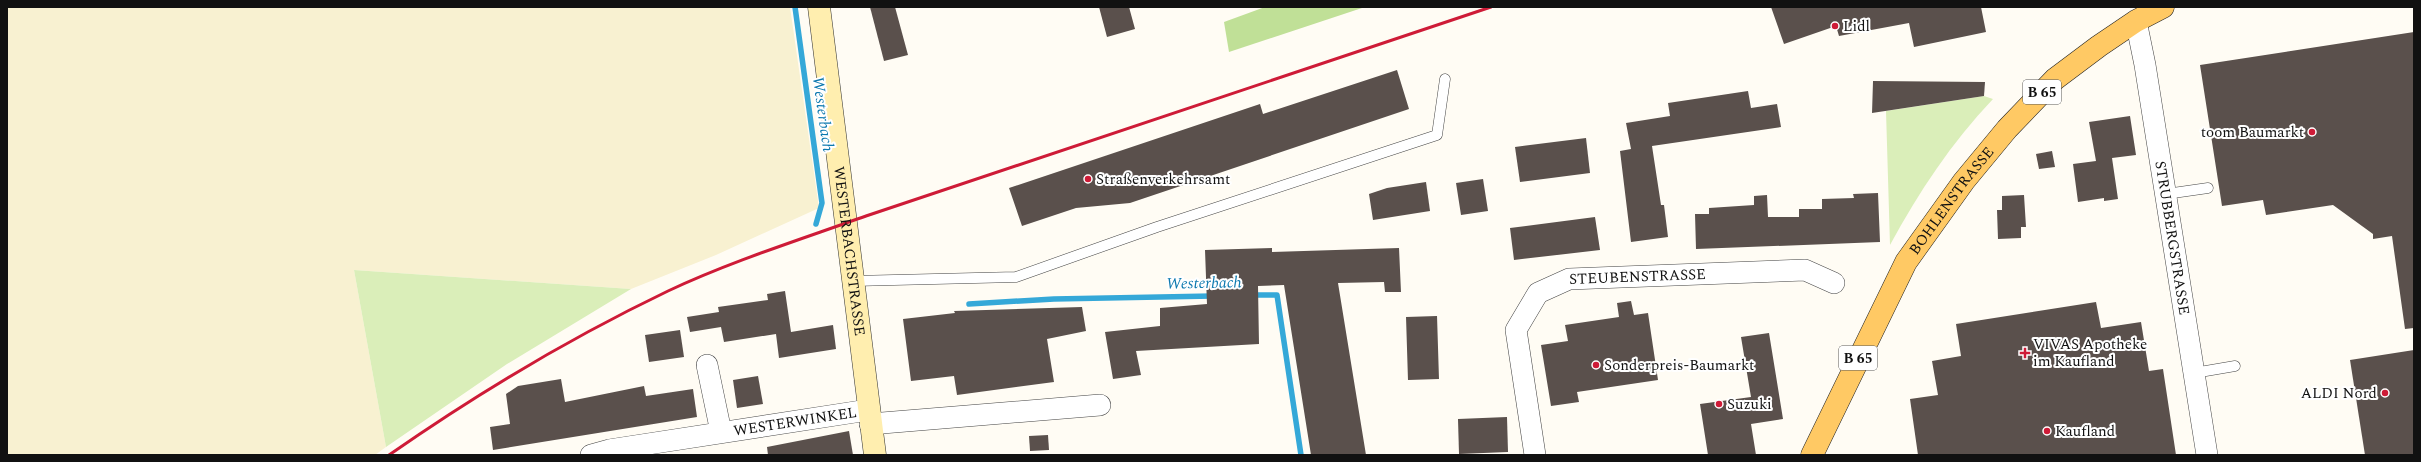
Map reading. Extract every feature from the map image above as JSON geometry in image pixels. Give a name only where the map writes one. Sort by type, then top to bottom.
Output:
[{"type":"main road","name":"WESTERBACHSTRASSE","points":[[819,7],[875,455]]},
{"type":"main road","name":"BOHLENSTRASSE","points":[[1812,455],[1906,262],[1964,181],[2007,129],[2055,79],[2137,14],[2163,7]]},
{"type":"street","name":"STRUBBERGSTRASSE","points":[[2137,14],[2207,455]]},
{"type":"street","name":"STEUBENSTRASSE","points":[[1535,455],[1516,330],[1538,293],[1569,279],[1805,270],[1834,283]]},
{"type":"street","name":"WESTERWINKEL","points":[[707,365],[721,432]]},
{"type":"street","points":[[870,417],[1100,405]]},
{"type":"street","name":"WESTERWINKEL","points":[[591,455],[609,450],[721,432],[870,417]]},
{"type":"lane","points":[[853,281],[1016,278],[1157,227],[1437,135],[1445,79]]},
{"type":"lane","points":[[2166,194],[2208,188]]},
{"type":"lane","points":[[2194,372],[2235,366]]},
{"type":"shaded area","points":[[7,7],[790,7],[819,208],[716,255],[631,289],[354,270],[386,447],[375,455],[7,455]]},
{"type":"green space","points":[[1265,7],[1365,7],[1229,52],[1224,22]]},
{"type":"green space","points":[[1984,96],[1993,99],[1963,133],[1924,187],[1890,245],[1886,111]]},
{"type":"green space","points":[[354,270],[631,289],[507,364],[386,447]]},
{"type":"building","points":[[870,7],[895,7],[908,55],[884,61]]},
{"type":"building","points":[[1099,7],[1129,7],[1135,29],[1107,37]]},
{"type":"building","name":"Lidl","points":[[1771,7],[1981,7],[1986,32],[1914,47],[1909,23],[1839,36],[1836,26],[1784,44]]},
{"type":"building","name":"toom Baumarkt","points":[[2414,32],[2414,328],[2405,329],[2392,236],[2373,239],[2373,234],[2333,205],[2266,215],[2263,200],[2222,206],[2200,65]]},
{"type":"building","points":[[1397,70],[1409,109],[1130,203],[1076,208],[1022,226],[1009,188],[1260,104],[1263,114]]},
{"type":"building","points":[[1873,81],[1985,82],[1984,96],[1872,113]]},
{"type":"building","points":[[1748,91],[1751,108],[1777,104],[1781,127],[1652,146],[1661,205],[1664,205],[1668,237],[1631,242],[1620,151],[1631,149],[1626,123],[1670,116],[1668,103]]},
{"type":"building","points":[[2130,116],[2136,155],[2112,158],[2118,199],[2104,201],[2104,198],[2078,202],[2073,164],[2096,161],[2089,122]]},
{"type":"building","points":[[1586,138],[1590,173],[1520,182],[1515,147]]},
{"type":"building","points":[[2052,151],[2055,167],[2039,169],[2036,154]]},
{"type":"building","points":[[1483,179],[1488,211],[1461,215],[1456,183]]},
{"type":"building","points":[[1426,182],[1430,211],[1373,220],[1369,194],[1387,188]]},
{"type":"building","points":[[1878,193],[1880,242],[1696,249],[1695,214],[1709,214],[1709,208],[1754,205],[1754,196],[1767,195],[1768,217],[1799,217],[1799,209],[1822,209],[1822,199],[1854,198],[1853,194]]},
{"type":"building","points":[[2024,195],[2026,227],[2021,227],[2021,238],[1998,239],[1997,210],[2002,210],[2002,196]]},
{"type":"building","points":[[1595,217],[1600,250],[1514,260],[1510,228]]},
{"type":"building","points":[[1272,248],[1272,252],[1399,248],[1401,292],[1385,292],[1384,282],[1338,283],[1366,455],[1311,455],[1284,285],[1258,286],[1259,344],[1136,351],[1141,375],[1113,379],[1105,332],[1160,326],[1160,308],[1207,304],[1205,250]]},
{"type":"building","points":[[785,291],[791,332],[833,325],[836,349],[779,358],[776,334],[724,342],[721,327],[690,332],[687,317],[719,312],[718,307],[768,300],[767,294]]},
{"type":"building","points":[[1631,301],[1634,315],[1648,313],[1658,380],[1577,392],[1579,402],[1551,406],[1541,345],[1568,341],[1565,325],[1619,317],[1617,303]]},
{"type":"building","points":[[2096,302],[2101,328],[2141,322],[2149,371],[2163,369],[2176,455],[1918,455],[1910,399],[1938,395],[1932,361],[1961,356],[1956,324]]},
{"type":"building","points":[[1082,307],[1086,331],[1047,339],[1054,382],[957,395],[954,376],[911,381],[903,319],[955,313],[954,311]]},
{"type":"building","points":[[1437,316],[1439,379],[1408,380],[1406,317]]},
{"type":"building","points":[[680,330],[684,357],[649,362],[645,335]]},
{"type":"building","points":[[1769,333],[1783,419],[1751,424],[1756,455],[1708,455],[1700,404],[1751,397],[1741,337]]},
{"type":"building","name":"ALDI Nord","points":[[2414,350],[2414,455],[2365,455],[2350,360]]},
{"type":"building","points":[[758,376],[763,404],[737,408],[733,380]]},
{"type":"building","points":[[561,379],[565,402],[644,386],[646,396],[693,389],[697,417],[493,450],[490,427],[510,424],[506,394],[518,386]]},
{"type":"building","points":[[1507,417],[1508,452],[1459,454],[1458,419]]},
{"type":"building","points":[[849,431],[853,455],[768,455],[767,447]]},
{"type":"building","points":[[1048,435],[1049,450],[1030,451],[1029,436]]},
{"type":"waterway","name":"Westerbach","points":[[795,7],[822,203],[816,224]]},
{"type":"waterway","name":"Westerbach","points":[[1252,295],[1277,295],[1301,455]]},
{"type":"waterway","name":"Westerbach","points":[[969,304],[1054,299],[1213,296]]},
{"type":"railway","points":[[389,455],[456,410],[525,367],[632,309],[692,280],[766,251],[866,216],[1491,7]]},
{"type":"place","name":"Lidl","points":[[1835,26]]},
{"type":"place","name":"toom Baumarkt","points":[[2312,132]]},
{"type":"place","name":"Straßenverkehrsamt","points":[[1088,179]]},
{"type":"place","name":"VIVAS Apotheke im Kaufland","points":[[2025,353]]},
{"type":"place","name":"Sonderpreis-Baumarkt","points":[[1596,365]]},
{"type":"place","name":"ALDI Nord","points":[[2385,393]]},
{"type":"place","name":"Suzuki","points":[[1719,404]]},
{"type":"place","name":"Kaufland","points":[[2047,431]]}]
